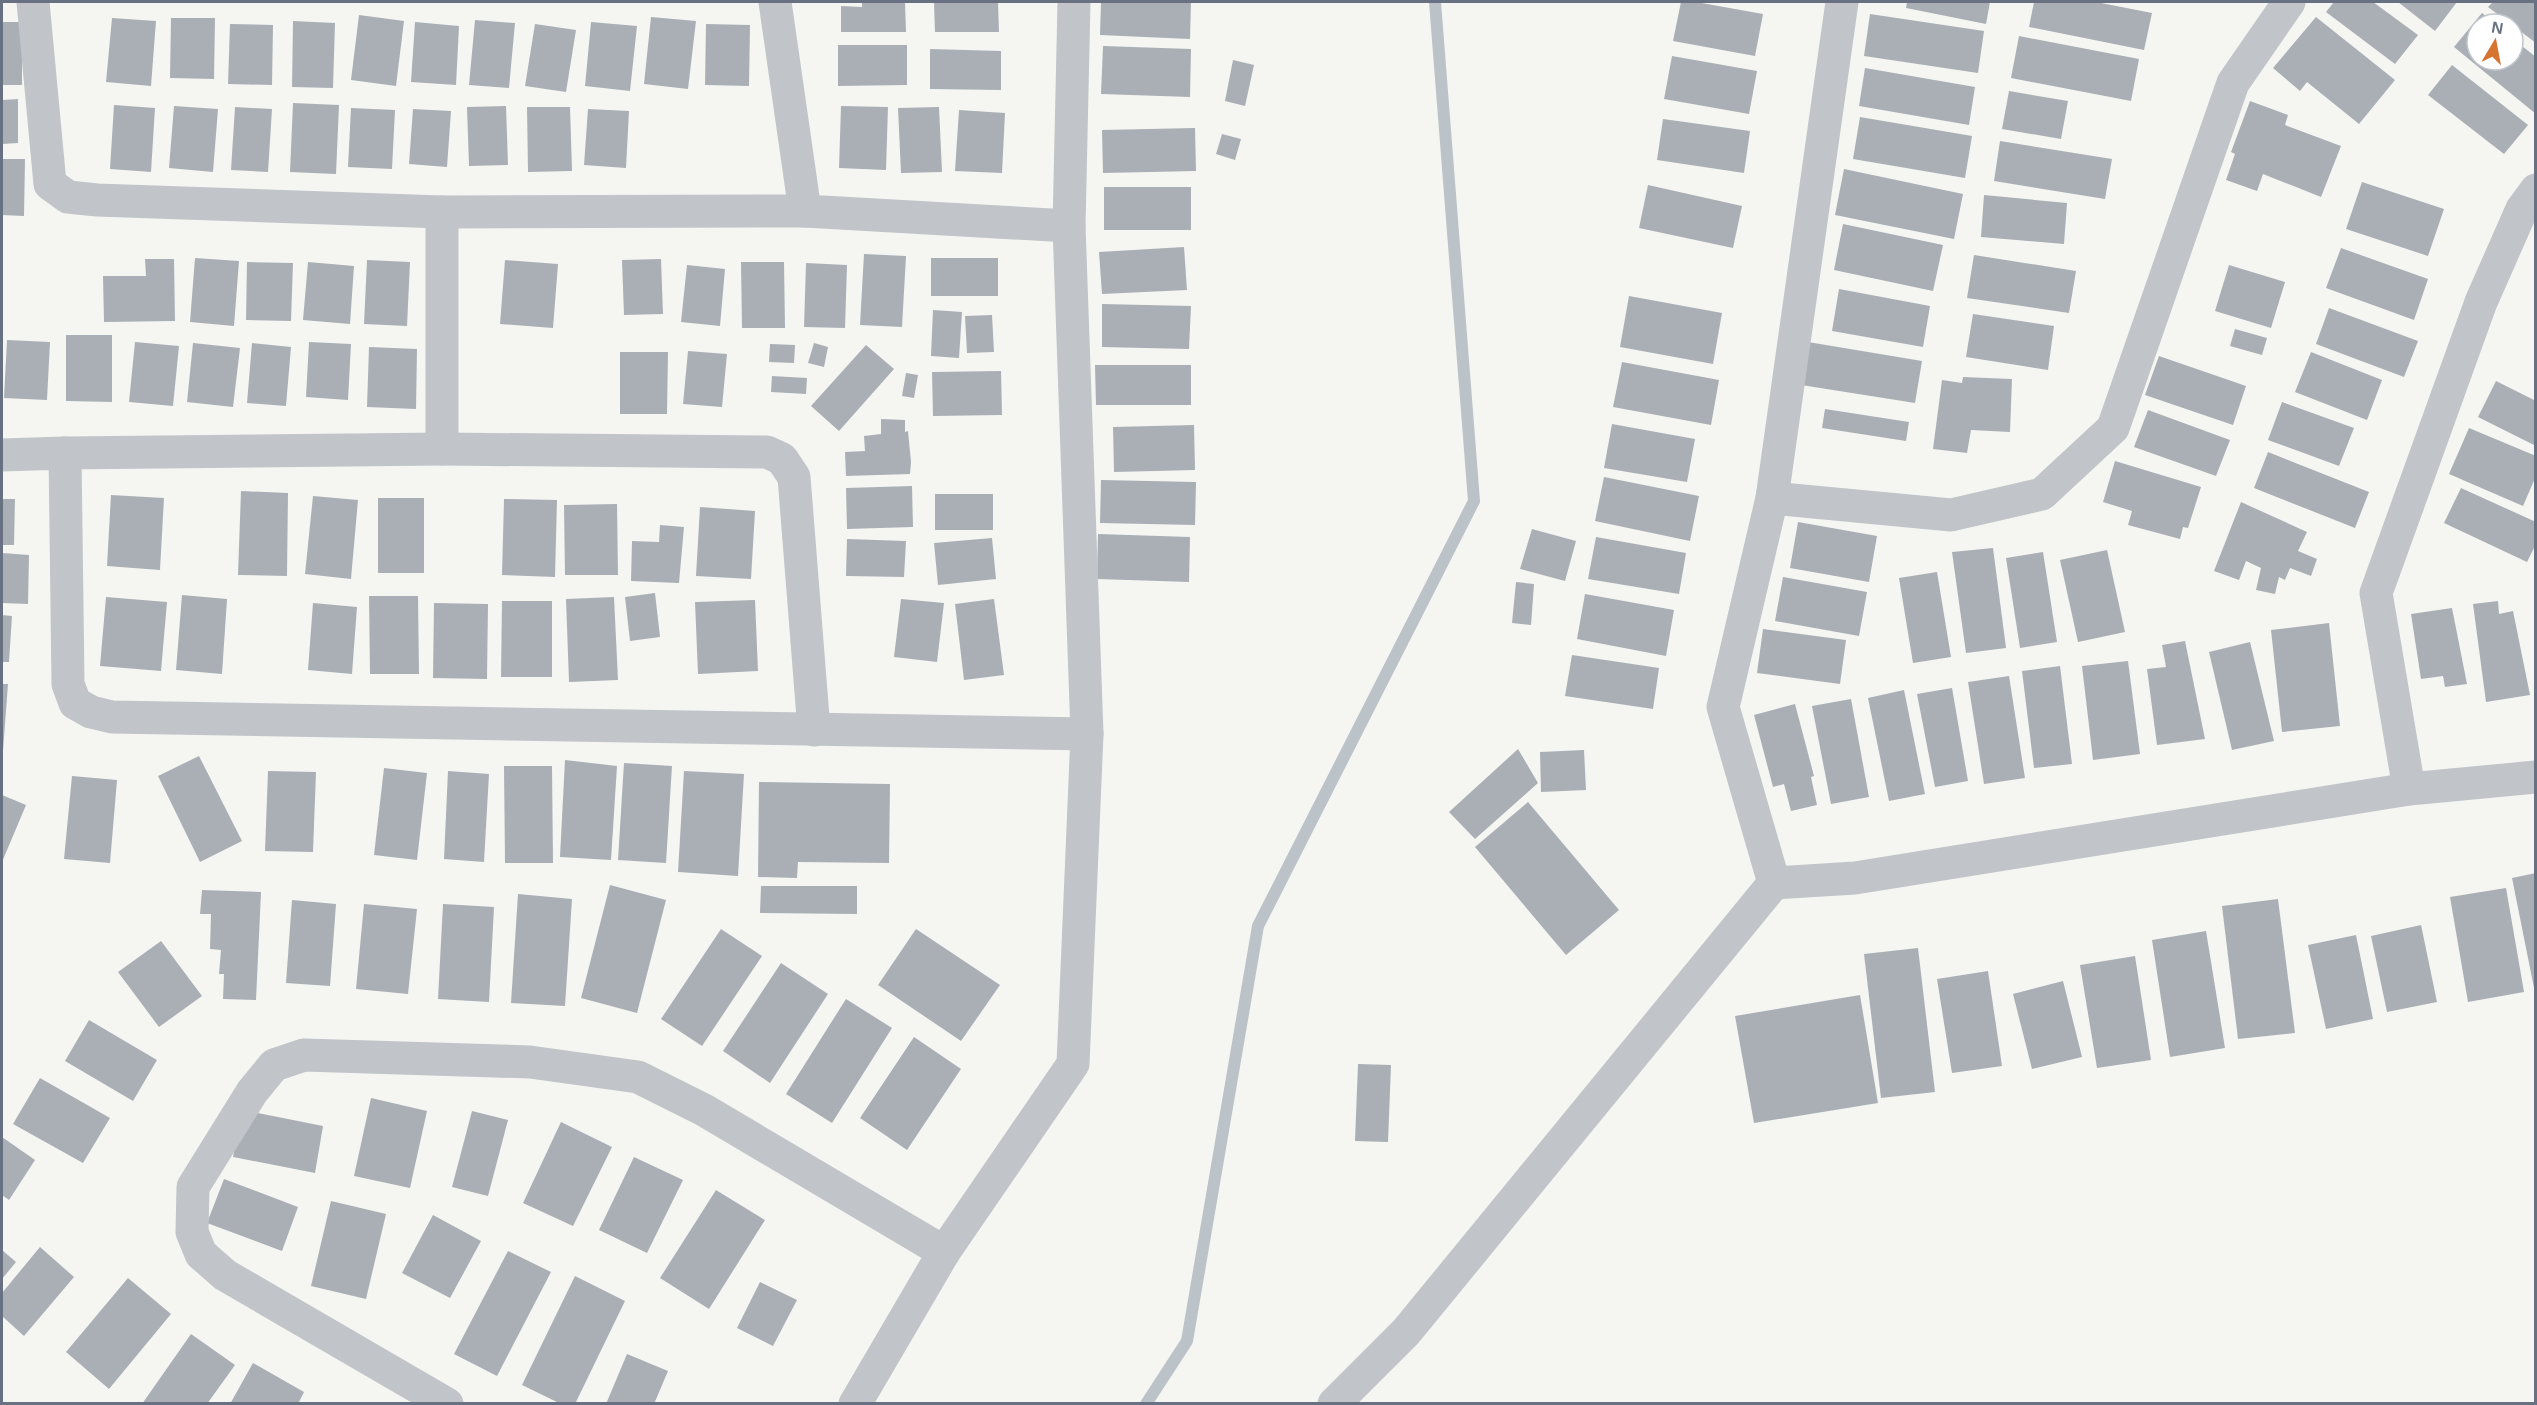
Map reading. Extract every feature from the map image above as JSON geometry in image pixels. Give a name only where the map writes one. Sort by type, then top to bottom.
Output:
[{"type":"street","points":[[33,2],[50,184],[68,197],[97,200],[442,212],[805,211],[1069,226]]},
{"type":"street","points":[[775,2],[805,211]]},
{"type":"street","points":[[855,1404],[945,1252],[1072,1064],[1087,734],[1069,226],[1074,2]]},
{"type":"street","points":[[1774,883],[1723,707],[1772,498],[1842,2]]},
{"type":"street","points":[[1772,498],[1951,515],[2042,494],[2113,428],[2233,83],[2289,2]]},
{"type":"street","points":[[2409,789],[2376,593],[2481,302],[2522,209],[2535,190]]},
{"type":"street","points":[[442,212],[442,449]]},
{"type":"street","points":[[2,455],[442,449],[766,452],[782,459],[794,477],[814,730]]},
{"type":"street","points":[[65,453],[68,684],[75,703],[91,712],[112,717],[1087,734]]},
{"type":"street","points":[[1334,1404],[1406,1332],[1774,883],[1855,878],[2409,789],[2535,777]]},
{"type":"street","points":[[447,1404],[225,1275],[201,1254],[192,1232],[193,1187],[252,1092],[273,1065],[304,1055],[530,1062],[638,1077],[704,1110],[945,1252]]},
{"type":"building","points":[[862,2],[905,2],[906,32],[841,32],[841,6],[862,7]]},
{"type":"building","points":[[934,2],[998,2],[999,32],[935,32]]},
{"type":"building","points":[[1101,2],[1191,2],[1190,39],[1100,35]]},
{"type":"building","points":[[1681,2],[1696,2],[1763,14],[1755,56],[1673,41]]},
{"type":"building","points":[[1907,2],[1990,2],[1986,24],[1906,8]]},
{"type":"building","points":[[2034,2],[2096,2],[2152,13],[2144,50],[2029,27]]},
{"type":"building","points":[[2334,2],[2373,2],[2418,35],[2395,64],[2326,12]]},
{"type":"building","points":[[2398,2],[2457,2],[2435,31]]},
{"type":"building","points":[[2493,2],[2536,2],[2536,43],[2525,35],[2525,12],[2495,12],[2488,7]]},
{"type":"building","points":[[1870,14],[1984,31],[1978,73],[1864,56]]},
{"type":"building","points":[[359,15],[404,21],[396,86],[351,80]]},
{"type":"building","points":[[651,17],[696,21],[688,89],[644,84]]},
{"type":"building","points":[[2316,17],[2395,80],[2359,124],[2307,82],[2300,91],[2273,68]]},
{"type":"building","points":[[112,18],[156,21],[151,86],[106,82]]},
{"type":"building","points":[[171,18],[215,18],[214,79],[170,78]]},
{"type":"building","points":[[475,20],[515,23],[509,88],[469,85]]},
{"type":"building","points":[[293,21],[335,23],[333,88],[292,87]]},
{"type":"building","points":[[2,22],[22,22],[22,85],[2,85]]},
{"type":"building","points":[[415,22],[459,26],[456,85],[411,82]]},
{"type":"building","points":[[591,22],[637,26],[630,91],[585,86]]},
{"type":"building","points":[[230,24],[273,25],[272,85],[228,84]]},
{"type":"building","points":[[535,24],[576,30],[566,92],[525,86]]},
{"type":"building","points":[[706,24],[750,25],[749,86],[705,85]]},
{"type":"building","points":[[2465,34],[2465,56],[2454,47]]},
{"type":"building","points":[[2019,36],[2139,59],[2131,101],[2011,78]]},
{"type":"building","points":[[838,45],[907,45],[907,85],[838,86]]},
{"type":"building","points":[[1103,46],[1191,49],[1190,97],[1101,94]]},
{"type":"building","points":[[2525,48],[2536,57],[2536,114],[2485,72],[2525,72]]},
{"type":"building","points":[[930,49],[1001,51],[1001,90],[930,89]]},
{"type":"building","points":[[1672,56],[1757,71],[1749,114],[1664,99]]},
{"type":"building","points":[[1233,60],[1254,65],[1245,106],[1225,101]]},
{"type":"building","points":[[2452,65],[2528,125],[2504,154],[2428,95]]},
{"type":"building","points":[[1865,68],[1975,87],[1969,125],[1859,106]]},
{"type":"building","points":[[2009,91],[2068,101],[2061,139],[2002,129]]},
{"type":"building","points":[[18,99],[18,143],[2,144],[2,100]]},
{"type":"building","points":[[2250,101],[2288,115],[2285,125],[2341,146],[2321,197],[2263,174],[2257,191],[2226,180],[2235,154],[2231,152]]},
{"type":"building","points":[[293,103],[339,105],[336,174],[290,172]]},
{"type":"building","points":[[114,105],[155,108],[151,172],[110,169]]},
{"type":"building","points":[[174,106],[218,109],[213,172],[169,168]]},
{"type":"building","points":[[506,106],[508,165],[469,166],[467,107]]},
{"type":"building","points":[[841,106],[888,107],[886,170],[839,168]]},
{"type":"building","points":[[235,107],[272,109],[268,172],[231,170]]},
{"type":"building","points":[[527,107],[570,107],[572,171],[528,172]]},
{"type":"building","points":[[939,107],[942,172],[901,173],[898,108]]},
{"type":"building","points":[[351,108],[395,110],[392,169],[348,167]]},
{"type":"building","points":[[413,109],[451,111],[447,167],[409,164]]},
{"type":"building","points":[[588,109],[629,111],[626,168],[584,165]]},
{"type":"building","points":[[959,110],[1005,113],[1002,173],[955,171]]},
{"type":"building","points":[[1860,117],[1972,136],[1965,178],[1853,159]]},
{"type":"building","points":[[1663,119],[1750,131],[1744,173],[1657,160]]},
{"type":"building","points":[[1195,128],[1196,171],[1103,173],[1102,130]]},
{"type":"building","points":[[1222,134],[1241,139],[1235,160],[1216,154]]},
{"type":"building","points":[[2000,141],[2112,159],[2105,199],[1994,181]]},
{"type":"building","points":[[2,159],[25,159],[24,216],[2,215]]},
{"type":"building","points":[[1844,169],[1963,194],[1954,239],[1835,215]]},
{"type":"building","points":[[2362,182],[2444,209],[2428,256],[2346,229]]},
{"type":"building","points":[[1648,185],[1742,206],[1733,248],[1639,228]]},
{"type":"building","points":[[1104,187],[1191,187],[1191,230],[1104,230]]},
{"type":"building","points":[[1984,195],[2067,203],[2064,244],[1981,237]]},
{"type":"building","points":[[1843,224],[1943,245],[1933,291],[1834,270]]},
{"type":"building","points":[[1184,247],[1187,290],[1102,294],[1099,252]]},
{"type":"building","points":[[2341,248],[2428,279],[2414,320],[2326,288]]},
{"type":"building","points":[[864,254],[906,256],[902,327],[860,325]]},
{"type":"building","points":[[1974,255],[2076,271],[2069,313],[1967,298]]},
{"type":"building","points":[[195,258],[239,261],[234,326],[190,322]]},
{"type":"building","points":[[931,258],[998,258],[998,296],[931,296]]},
{"type":"building","points":[[145,259],[174,259],[175,321],[104,322],[103,276],[146,276]]},
{"type":"building","points":[[661,259],[663,314],[624,315],[622,260]]},
{"type":"building","points":[[367,260],[410,262],[407,326],[364,324]]},
{"type":"building","points":[[505,260],[558,264],[553,328],[500,324]]},
{"type":"building","points":[[247,262],[293,263],[291,321],[246,320]]},
{"type":"building","points":[[308,262],[354,266],[350,324],[303,320]]},
{"type":"building","points":[[741,262],[784,262],[785,328],[742,328]]},
{"type":"building","points":[[806,263],[847,265],[845,328],[804,327]]},
{"type":"building","points":[[687,265],[725,269],[720,326],[681,322]]},
{"type":"building","points":[[2229,265],[2285,282],[2271,328],[2215,311]]},
{"type":"building","points":[[1839,289],[1930,306],[1923,347],[1832,331]]},
{"type":"building","points":[[1629,296],[1722,313],[1713,364],[1620,347]]},
{"type":"building","points":[[1102,304],[1191,306],[1189,349],[1102,347]]},
{"type":"building","points":[[2329,308],[2418,341],[2404,377],[2316,344]]},
{"type":"building","points":[[933,310],[962,312],[959,358],[931,356]]},
{"type":"building","points":[[1973,314],[2054,326],[2048,370],[1966,357]]},
{"type":"building","points":[[992,315],[994,352],[967,353],[965,316]]},
{"type":"building","points":[[2235,329],[2267,338],[2262,355],[2230,346]]},
{"type":"building","points":[[66,335],[112,335],[112,402],[66,401]]},
{"type":"building","points":[[7,340],[50,342],[47,400],[4,398]]},
{"type":"building","points":[[1802,341],[1922,361],[1915,403],[1795,384]]},
{"type":"building","points":[[135,342],[179,346],[173,406],[129,402]]},
{"type":"building","points":[[309,342],[351,344],[348,400],[306,397]]},
{"type":"building","points":[[193,343],[240,348],[233,407],[187,402]]},
{"type":"building","points":[[252,343],[291,347],[286,406],[247,403]]},
{"type":"building","points":[[814,343],[828,347],[824,367],[808,363]]},
{"type":"building","points":[[770,344],[795,345],[794,363],[769,362]]},
{"type":"building","points":[[866,345],[894,369],[839,431],[811,406]]},
{"type":"building","points":[[369,347],[417,349],[416,409],[367,407]]},
{"type":"building","points":[[688,351],[727,354],[722,407],[683,404]]},
{"type":"building","points":[[620,352],[668,352],[667,414],[620,414]]},
{"type":"building","points":[[2311,352],[2382,380],[2367,420],[2295,392]]},
{"type":"building","points":[[2159,356],[2246,386],[2233,425],[2145,395]]},
{"type":"building","points":[[1622,362],[1719,380],[1711,425],[1613,407]]},
{"type":"building","points":[[1095,365],[1191,365],[1191,405],[1096,405]]},
{"type":"building","points":[[1001,371],[1002,415],[933,416],[932,372]]},
{"type":"building","points":[[906,373],[918,375],[914,398],[902,396]]},
{"type":"building","points":[[772,376],[807,378],[806,394],[771,392]]},
{"type":"building","points":[[1963,377],[2012,379],[2010,432],[1971,430],[1967,453],[1933,449],[1942,380],[1962,383]]},
{"type":"building","points":[[2496,381],[2536,401],[2536,446],[2478,417]]},
{"type":"building","points":[[2282,402],[2354,428],[2339,466],[2268,440]]},
{"type":"building","points":[[1825,409],[1909,422],[1906,441],[1822,428]]},
{"type":"building","points":[[2148,410],[2230,440],[2216,476],[2134,447]]},
{"type":"building","points":[[881,419],[905,420],[911,462],[910,474],[846,476],[845,452],[865,451],[864,436],[881,434]]},
{"type":"building","points":[[1612,424],[1695,439],[1687,482],[1604,468]]},
{"type":"building","points":[[1194,425],[1195,470],[1114,472],[1113,427]]},
{"type":"building","points":[[2469,428],[2536,456],[2536,476],[2523,506],[2449,474]]},
{"type":"building","points":[[2268,452],[2369,492],[2355,528],[2254,488]]},
{"type":"building","points":[[2115,461],[2201,487],[2188,528],[2183,527],[2180,539],[2128,525],[2132,511],[2103,502]]},
{"type":"building","points":[[1604,477],[1699,496],[1690,541],[1595,521]]},
{"type":"building","points":[[1101,480],[1196,482],[1195,525],[1100,523]]},
{"type":"building","points":[[912,486],[913,527],[847,529],[846,488]]},
{"type":"building","points":[[2461,488],[2536,522],[2536,544],[2527,562],[2444,523]]},
{"type":"building","points":[[241,491],[288,493],[287,576],[238,575]]},
{"type":"building","points":[[935,494],[993,494],[993,530],[935,530]]},
{"type":"building","points":[[111,495],[164,498],[160,570],[107,566]]},
{"type":"building","points":[[313,496],[358,500],[351,579],[305,574]]},
{"type":"building","points":[[378,498],[424,498],[424,573],[378,573]]},
{"type":"building","points":[[2,499],[15,499],[14,545],[2,545]]},
{"type":"building","points":[[504,499],[557,500],[555,577],[502,575]]},
{"type":"building","points":[[2241,502],[2307,532],[2298,551],[2317,559],[2311,576],[2290,568],[2285,580],[2279,577],[2275,594],[2256,590],[2261,568],[2246,561],[2239,580],[2214,571]]},
{"type":"building","points":[[617,504],[618,575],[565,575],[564,505]]},
{"type":"building","points":[[700,507],[755,511],[751,579],[696,576]]},
{"type":"building","points":[[1798,522],[1877,536],[1869,582],[1790,568]]},
{"type":"building","points":[[660,525],[684,527],[679,583],[631,581],[632,541],[659,542]]},
{"type":"building","points":[[1532,529],[1576,541],[1565,581],[1520,569]]},
{"type":"building","points":[[1098,534],[1190,537],[1189,582],[1097,579]]},
{"type":"building","points":[[1596,537],[1686,553],[1679,594],[1588,579]]},
{"type":"building","points":[[992,538],[996,579],[938,585],[934,543]]},
{"type":"building","points":[[847,539],[906,541],[904,577],[846,576]]},
{"type":"building","points":[[1993,548],[2006,648],[1966,653],[1952,552]]},
{"type":"building","points":[[2107,550],[2125,632],[2078,642],[2060,560]]},
{"type":"building","points":[[2043,552],[2057,642],[2020,648],[2006,558]]},
{"type":"building","points":[[2,553],[29,555],[28,604],[2,603]]},
{"type":"building","points":[[1937,572],[1951,657],[1913,663],[1899,578]]},
{"type":"building","points":[[1783,577],[1867,592],[1859,636],[1775,621]]},
{"type":"building","points":[[1516,582],[1534,584],[1531,625],[1512,623]]},
{"type":"building","points":[[655,593],[660,637],[630,641],[625,597]]},
{"type":"building","points":[[1585,594],[1674,610],[1666,656],[1577,639]]},
{"type":"building","points":[[182,595],[227,599],[222,674],[176,670]]},
{"type":"building","points":[[369,596],[418,596],[419,674],[370,674]]},
{"type":"building","points":[[106,597],[167,602],[161,671],[100,666]]},
{"type":"building","points":[[614,597],[618,680],[569,682],[566,599]]},
{"type":"building","points":[[901,599],[944,603],[937,662],[894,657]]},
{"type":"building","points":[[994,599],[1004,675],[964,680],[955,604]]},
{"type":"building","points":[[755,600],[758,671],[698,674],[695,602]]},
{"type":"building","points":[[502,601],[552,601],[552,677],[501,677]]},
{"type":"building","points":[[2498,601],[2499,614],[2513,611],[2530,695],[2486,702],[2473,604]]},
{"type":"building","points":[[313,603],[357,607],[352,674],[308,670]]},
{"type":"building","points":[[434,603],[488,604],[487,679],[433,678]]},
{"type":"building","points":[[2452,608],[2467,684],[2445,687],[2443,676],[2421,679],[2411,614]]},
{"type":"building","points":[[2,615],[12,616],[9,662],[2,662]]},
{"type":"building","points":[[2329,623],[2340,726],[2282,732],[2271,630]]},
{"type":"building","points":[[1763,629],[1846,640],[1840,684],[1757,673]]},
{"type":"building","points":[[2185,641],[2205,739],[2157,745],[2147,669],[2166,667],[2162,645]]},
{"type":"building","points":[[2250,642],[2274,741],[2232,750],[2209,652]]},
{"type":"building","points":[[1572,655],[1659,668],[1653,709],[1565,696]]},
{"type":"building","points":[[2128,661],[2140,754],[2093,760],[2082,666]]},
{"type":"building","points":[[2060,666],[2072,764],[2034,768],[2022,671]]},
{"type":"building","points":[[2009,676],[2025,778],[1984,784],[1968,682]]},
{"type":"building","points":[[2,684],[8,684],[3,751],[2,751]]},
{"type":"building","points":[[1952,688],[1968,781],[1935,787],[1917,694]]},
{"type":"building","points":[[1904,690],[1925,794],[1889,801],[1868,698]]},
{"type":"building","points":[[1851,699],[1869,797],[1831,804],[1812,706]]},
{"type":"building","points":[[1795,704],[1814,776],[1811,777],[1817,805],[1791,811],[1784,784],[1773,787],[1754,715]]},
{"type":"building","points":[[1518,749],[1538,783],[1475,839],[1449,812]]},
{"type":"building","points":[[1584,750],[1586,790],[1541,792],[1540,752]]},
{"type":"building","points":[[199,756],[242,841],[200,862],[158,776]]},
{"type":"building","points":[[565,760],[617,766],[611,860],[560,857]]},
{"type":"building","points":[[624,763],[672,766],[666,863],[618,860]]},
{"type":"building","points":[[504,766],[552,766],[553,863],[505,863]]},
{"type":"building","points":[[384,768],[427,773],[417,860],[374,855]]},
{"type":"building","points":[[268,771],[316,772],[313,852],[265,851]]},
{"type":"building","points":[[448,771],[489,774],[484,862],[444,859]]},
{"type":"building","points":[[684,771],[744,774],[738,876],[678,872]]},
{"type":"building","points":[[72,776],[117,780],[110,863],[64,859]]},
{"type":"building","points":[[759,782],[890,784],[889,863],[798,862],[797,878],[758,877]]},
{"type":"building","points":[[2,795],[26,805],[2,862]]},
{"type":"building","points":[[1528,802],[1619,910],[1566,955],[1475,847]]},
{"type":"building","points":[[2536,873],[2536,988],[2534,988],[2512,878]]},
{"type":"building","points":[[610,885],[666,900],[637,1013],[581,998]]},
{"type":"building","points":[[761,886],[857,886],[857,914],[760,913]]},
{"type":"building","points":[[2506,888],[2524,992],[2468,1002],[2450,897]]},
{"type":"building","points":[[202,890],[261,892],[256,1000],[223,999],[224,974],[219,974],[221,950],[210,949],[211,914],[200,914]]},
{"type":"building","points":[[518,894],[572,899],[565,1006],[511,1003]]},
{"type":"building","points":[[2278,899],[2295,1033],[2238,1039],[2222,906]]},
{"type":"building","points":[[292,900],[336,904],[330,986],[286,983]]},
{"type":"building","points":[[364,904],[417,909],[408,994],[356,989]]},
{"type":"building","points":[[443,904],[494,907],[489,1002],[438,999]]},
{"type":"building","points":[[2421,925],[2437,1002],[2387,1012],[2371,936]]},
{"type":"building","points":[[721,929],[762,956],[702,1046],[661,1019]]},
{"type":"building","points":[[916,929],[1000,985],[961,1041],[878,985]]},
{"type":"building","points":[[2206,931],[2225,1048],[2170,1057],[2152,940]]},
{"type":"building","points":[[2356,935],[2373,1019],[2326,1029],[2308,945]]},
{"type":"building","points":[[161,941],[202,996],[159,1027],[118,972]]},
{"type":"building","points":[[1918,948],[1935,1092],[1881,1098],[1864,954]]},
{"type":"building","points":[[2135,956],[2151,1060],[2097,1068],[2080,965]]},
{"type":"building","points":[[781,963],[828,994],[770,1083],[723,1051]]},
{"type":"building","points":[[1988,971],[2002,1066],[1952,1073],[1937,979]]},
{"type":"building","points":[[2063,981],[2082,1057],[2032,1069],[2013,994]]},
{"type":"building","points":[[1860,995],[1878,1103],[1754,1123],[1735,1016]]},
{"type":"building","points":[[846,999],[892,1028],[832,1123],[786,1094]]},
{"type":"building","points":[[89,1020],[157,1060],[133,1101],[65,1061]]},
{"type":"building","points":[[914,1037],[961,1069],[907,1150],[860,1118]]},
{"type":"building","points":[[1358,1064],[1391,1065],[1388,1142],[1355,1141]]},
{"type":"building","points":[[40,1078],[110,1118],[83,1163],[13,1124]]},
{"type":"building","points":[[371,1098],[427,1111],[410,1188],[354,1176]]},
{"type":"building","points":[[242,1110],[323,1126],[315,1173],[233,1157]]},
{"type":"building","points":[[472,1111],[508,1120],[488,1196],[452,1187]]},
{"type":"building","points":[[561,1122],[612,1147],[573,1226],[523,1203]]},
{"type":"building","points":[[2,1137],[35,1160],[9,1200],[2,1195]]},
{"type":"building","points":[[634,1157],[683,1180],[647,1253],[599,1230]]},
{"type":"building","points":[[224,1179],[298,1207],[282,1251],[207,1223]]},
{"type":"building","points":[[716,1190],[765,1220],[709,1309],[660,1278]]},
{"type":"building","points":[[331,1201],[386,1214],[366,1299],[311,1286]]},
{"type":"building","points":[[433,1215],[481,1241],[450,1298],[402,1273]]},
{"type":"building","points":[[40,1247],[74,1277],[24,1336],[2,1316],[2,1293]]},
{"type":"building","points":[[2,1250],[16,1262],[2,1279]]},
{"type":"building","points":[[508,1251],[551,1272],[497,1376],[454,1354]]},
{"type":"building","points":[[575,1276],[625,1301],[575,1404],[561,1404],[522,1385]]},
{"type":"building","points":[[128,1278],[171,1314],[109,1389],[66,1352]]},
{"type":"building","points":[[760,1282],[797,1300],[773,1346],[737,1328]]},
{"type":"building","points":[[191,1334],[235,1365],[207,1404],[142,1404]]},
{"type":"building","points":[[627,1354],[668,1371],[654,1404],[606,1404]]},
{"type":"building","points":[[253,1363],[304,1392],[298,1404],[230,1404]]},
{"type":"waterway","points":[[1146,1404],[1187,1341],[1258,926],[1474,501],[1435,2]]}]
